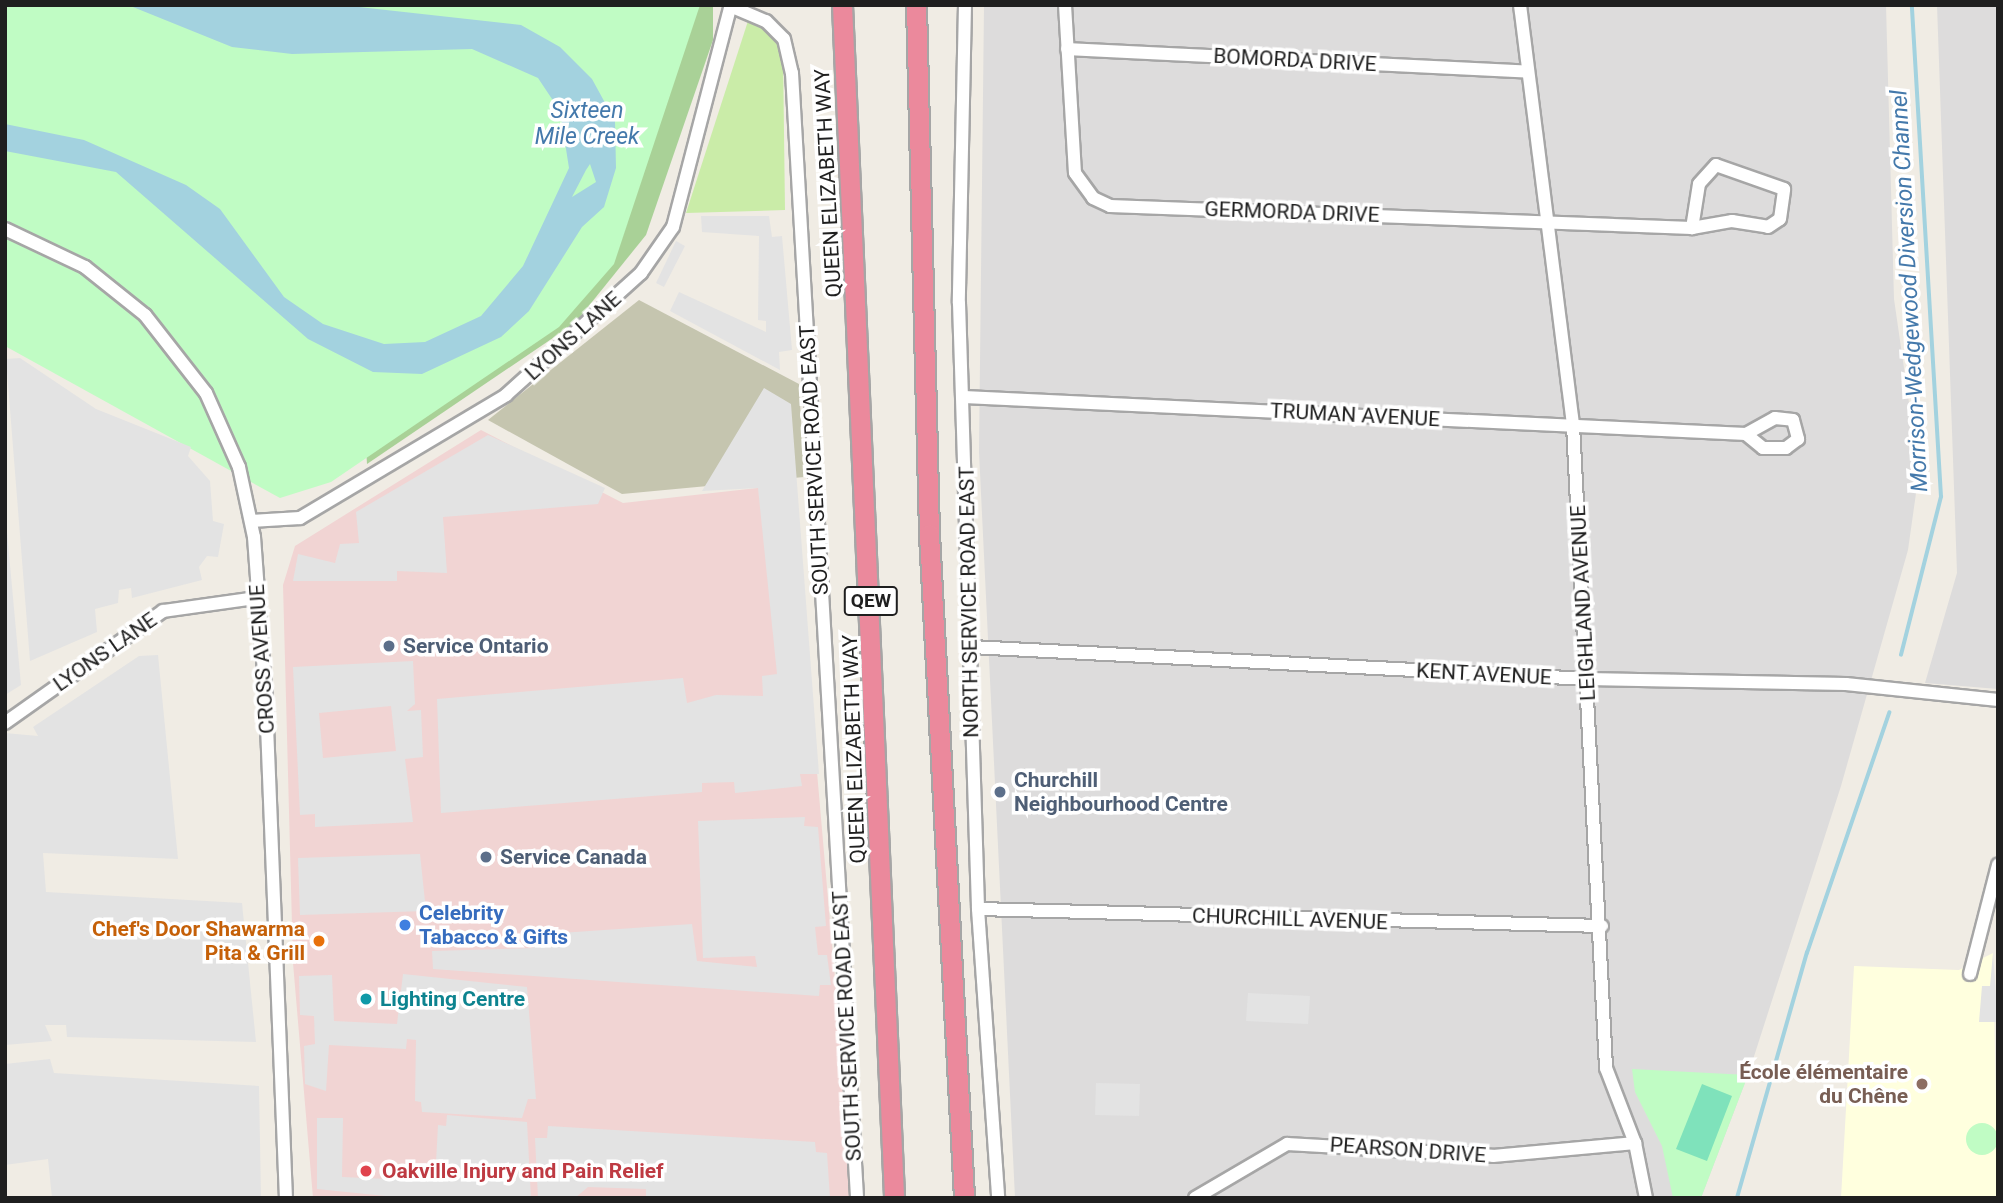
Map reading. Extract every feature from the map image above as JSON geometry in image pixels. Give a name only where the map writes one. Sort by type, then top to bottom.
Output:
[{"type":"highway","name":"QUEEN ELIZABETH WAY","points":[[842,5],[894,1198]]},
{"type":"highway","points":[[916,5],[929,534],[964,1198]]},
{"type":"street","name":"NORTH SERVICE ROAD EAST","points":[[965,5],[959,303],[978,909],[998,1198]]},
{"type":"street","name":"GERMORDA DRIVE","points":[[1065,5],[1075,173],[1093,198],[1110,206],[1548,220],[1692,228],[1732,221],[1768,227],[1780,219],[1784,189],[1716,165],[1699,184],[1692,228]]},
{"type":"street","name":"LEIGHLAND AVENUE","points":[[1520,5],[1524,71],[1548,220],[1573,425],[1602,926],[1606,1068],[1635,1143],[1646,1198]]},
{"type":"street","name":"LYONS LANE","points":[[251,521],[300,518],[506,395],[641,273],[673,227],[731,6]]},
{"type":"street","name":"SOUTH SERVICE ROAD EAST","points":[[731,6],[766,21],[784,39],[792,73],[857,1198]]},
{"type":"street","name":"BOMORDA DRIVE","points":[[1067,49],[1524,71]]},
{"type":"street","name":"CROSS AVENUE","points":[[5,229],[54,249],[122,293],[183,356],[232,449],[251,521],[286,1198]]},
{"type":"street","name":"TRUMAN AVENUE","points":[[964,397],[1745,433]]},
{"type":"street","name":"LYONS LANE","points":[[5,723],[163,611],[256,598]]},
{"type":"street","name":"KENT AVENUE","points":[[971,647],[1587,679],[1846,684],[1998,700]]},
{"type":"street","points":[[1970,974],[1998,866]]},
{"type":"street","name":"CHURCHILL AVENUE","points":[[978,909],[1602,926]]},
{"type":"street","name":"PEARSON DRIVE","points":[[1195,1198],[1287,1144],[1493,1156],[1635,1143]]},
{"type":"shaded area","points":[[984,5],[1886,5],[1894,299],[1919,472],[1908,550],[1841,786],[1748,1075],[1701,1198],[1015,1198],[979,452]]},
{"type":"shaded area","points":[[1937,5],[1998,5],[1998,689],[1925,683],[1957,573]]},
{"type":"shaded area","points":[[701,216],[769,216],[772,237],[782,236],[792,350],[779,352],[780,370],[670,311],[679,292],[766,332],[766,321],[758,320],[759,236],[702,232]]},
{"type":"shaded area","points":[[676,241],[685,246],[664,287],[656,283]]},
{"type":"shaded area","points":[[639,300],[799,384],[804,477],[622,494],[488,420]]},
{"type":"shaded area","points":[[20,358],[96,409],[191,447],[188,456],[210,481],[213,521],[224,524],[218,557],[207,556],[199,567],[202,580],[132,598],[131,588],[119,590],[118,603],[95,609],[97,632],[30,661],[6,359]]},
{"type":"shaded area","points":[[764,388],[791,404],[819,774],[800,774],[802,786],[735,793],[734,782],[702,783],[702,792],[441,813],[437,699],[683,678],[687,703],[716,695],[763,696],[762,676],[777,674],[758,488],[702,491]]},
{"type":"shaded area","points":[[481,430],[623,503],[792,484],[854,1198],[313,1198],[293,963],[283,585],[295,546]]},
{"type":"shaded area","points":[[488,435],[605,488],[598,504],[443,517],[447,573],[397,571],[397,581],[293,581],[298,554],[335,563],[340,544],[359,543],[356,512]]},
{"type":"shaded area","points":[[5,510],[21,685],[5,695]]},
{"type":"shaded area","points":[[158,655],[178,859],[43,853],[46,892],[242,903],[256,1042],[67,1037],[66,1025],[45,1025],[52,1041],[5,1045],[5,733],[38,736],[33,727],[139,656]]},
{"type":"shaded area","points":[[413,661],[415,704],[407,711],[421,710],[423,757],[405,759],[413,822],[315,827],[315,814],[300,815],[293,667]],"holes":[[[391,706],[396,751],[323,758],[319,713]]]},
{"type":"shaded area","points":[[805,817],[804,826],[818,827],[826,926],[815,927],[818,955],[827,955],[831,985],[820,985],[819,996],[433,969],[432,951],[533,948],[531,935],[692,924],[697,961],[757,967],[755,956],[703,958],[698,821]]},
{"type":"shaded area","points":[[420,854],[426,911],[300,915],[298,858]]},
{"type":"shaded area","name":"École élémentaire du Chêne","points":[[1993,953],[1998,1198],[1841,1198],[1854,966],[1959,970]]},
{"type":"shaded area","points":[[1993,953],[1998,1022],[1979,1022],[1982,986],[1990,986]]},
{"type":"shaded area","points":[[403,974],[527,987],[536,1099],[528,1099],[522,1118],[422,1112],[421,1102],[415,1101],[416,1040],[407,1039],[406,1049],[329,1045],[326,1091],[305,1084],[304,1046],[315,1044],[314,1016],[300,1015],[299,976],[332,975],[334,1021],[397,1024]]},
{"type":"shaded area","points":[[1248,993],[1310,996],[1308,1024],[1246,1021]]},
{"type":"shaded area","points":[[50,1059],[54,1073],[259,1086],[261,1198],[52,1198],[48,1159],[5,1165],[5,1064]]},
{"type":"shaded area","points":[[1096,1083],[1140,1084],[1139,1116],[1095,1115]]},
{"type":"shaded area","points":[[447,1115],[527,1122],[531,1198],[405,1198],[317,1189],[317,1118],[343,1118],[342,1177],[435,1181],[438,1125],[446,1126]]},
{"type":"shaded area","points":[[548,1126],[815,1142],[816,1152],[827,1153],[830,1198],[646,1198],[646,1189],[588,1187],[575,1198],[538,1198],[535,1138],[547,1138]]},
{"type":"green space","points":[[5,5],[700,5],[614,264],[559,327],[331,482],[280,498],[5,346]]},
{"type":"green space","points":[[341,5],[713,5],[713,40],[646,235],[575,323],[367,464]]},
{"type":"green space","points":[[748,21],[769,30],[783,54],[785,210],[686,213]]},
{"type":"green space","points":[[1632,1069],[1748,1075],[1701,1198],[1673,1198],[1662,1146],[1635,1092]]},
{"type":"green space","points":[[1702,1084],[1732,1096],[1707,1161],[1676,1149]]},
{"type":"green space","points":[[1982,1123],[1993,1128],[1998,1139],[1993,1150],[1982,1155],[1971,1150],[1966,1139],[1971,1128]]},
{"type":"water","name":"Sixteen Mile Creek","points":[[128,5],[341,5],[521,25],[560,47],[592,79],[615,121],[616,168],[604,207],[582,227],[529,311],[501,337],[422,374],[373,372],[308,339],[116,172],[5,151],[5,124],[84,140],[186,185],[220,209],[284,297],[323,324],[384,344],[425,342],[481,316],[523,266],[569,168],[560,111],[538,78],[472,49],[292,54],[232,47]],"holes":[[[590,164],[596,182],[572,197]]]},
{"type":"waterway","name":"Morrison-Wedgewood Diversion Channel","points":[[1901,655],[1941,497],[1912,5]]},
{"type":"waterway","name":"Morrison-Wedgewood Diversion Channel","points":[[1737,1198],[1807,953],[1889,713]]},
{"type":"place","name":"Service Ontario","points":[[389,646]]},
{"type":"place","name":"Churchill Neighbourhood Centre","points":[[1000,792]]},
{"type":"place","name":"Service Canada","points":[[486,857]]},
{"type":"place","name":"Celebrity Tabacco & Gifts","points":[[405,925]]},
{"type":"place","name":"Chef's Door Shawarma Pita & Grill","points":[[319,941]]},
{"type":"place","name":"Lighting Centre","points":[[366,999]]},
{"type":"place","name":"École élémentaire du Chêne","points":[[1922,1084]]},
{"type":"place","name":"Oakville Injury and Pain Relief","points":[[366,1171]]}]
